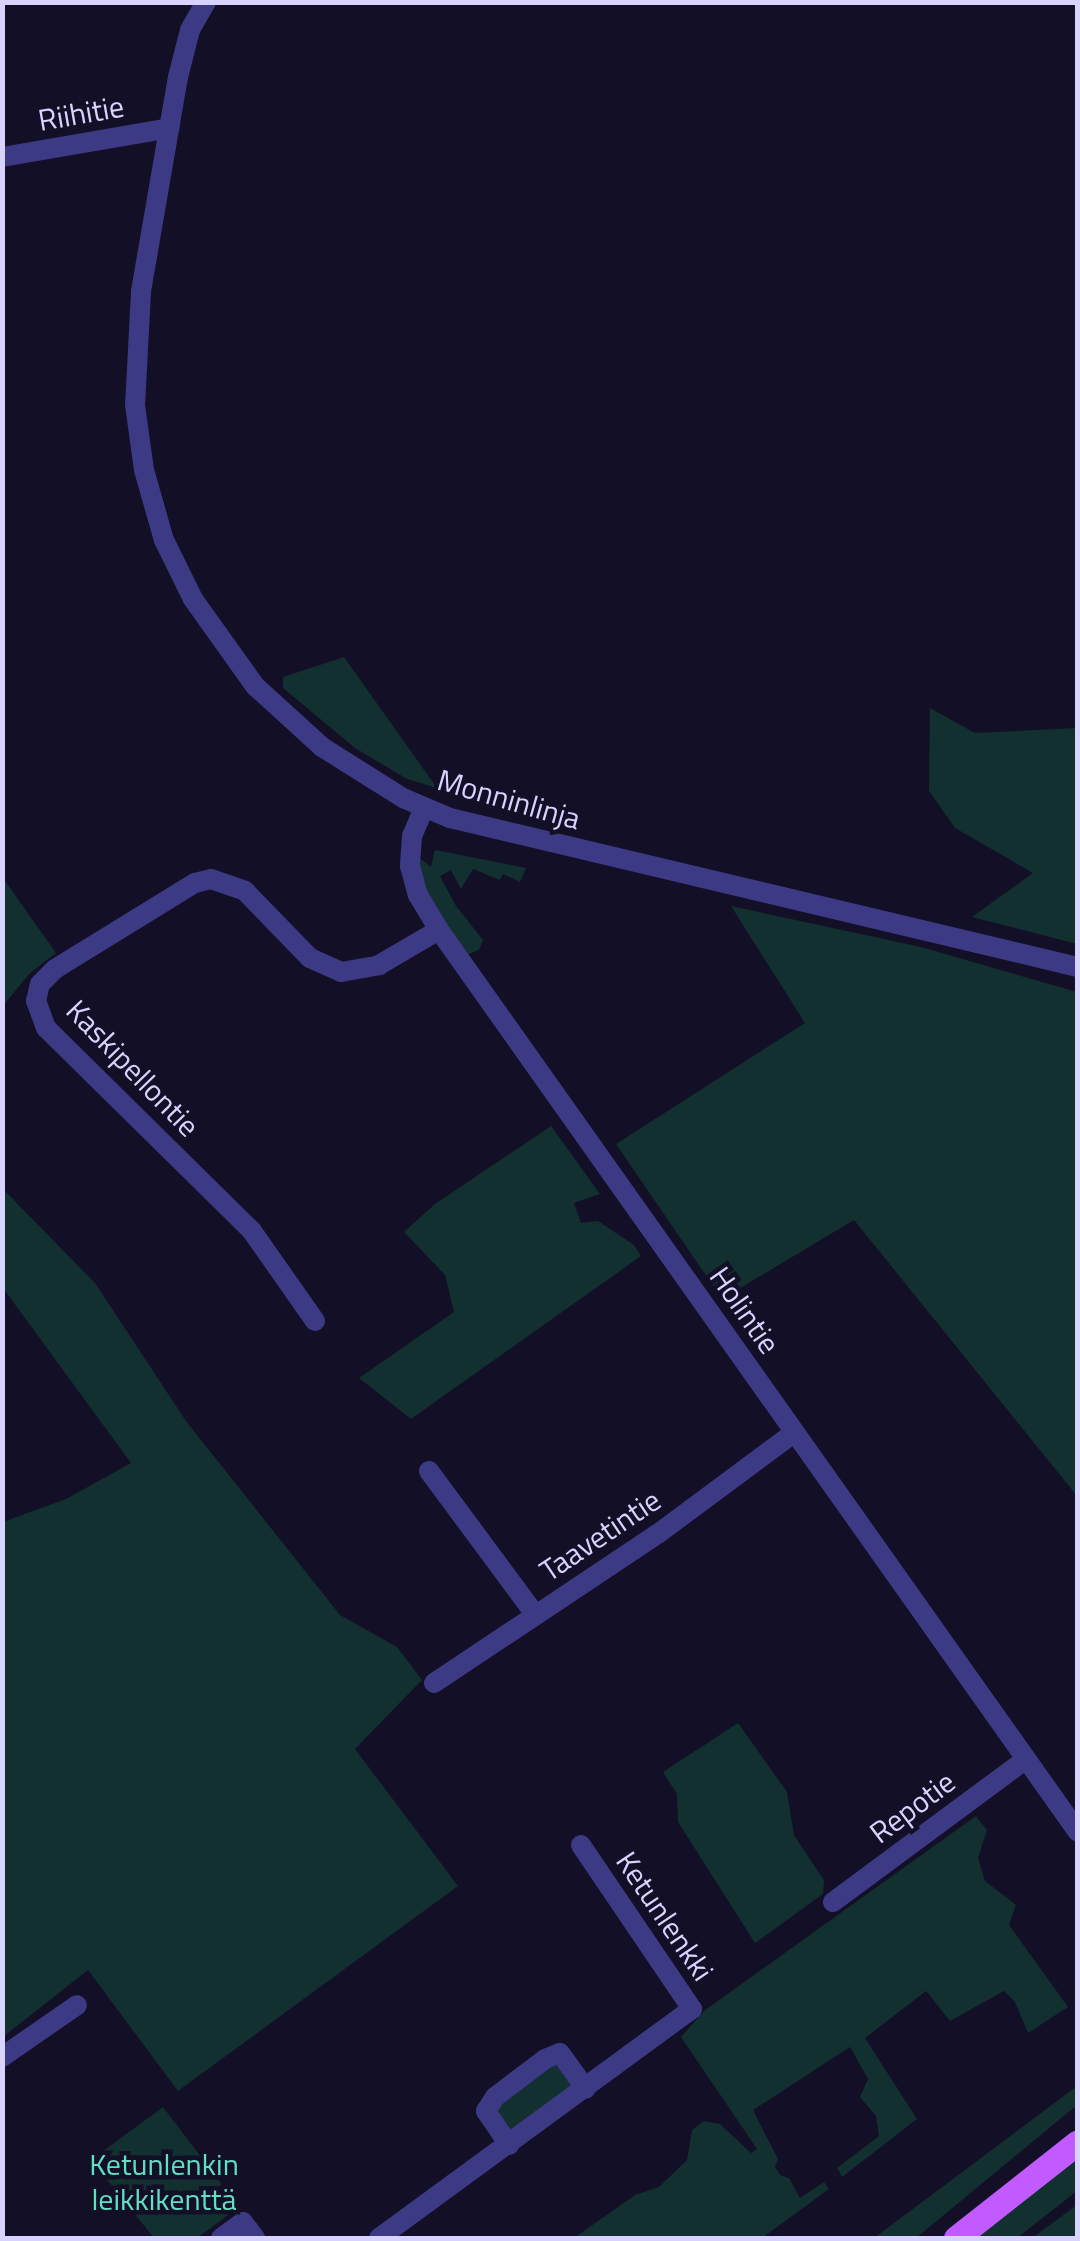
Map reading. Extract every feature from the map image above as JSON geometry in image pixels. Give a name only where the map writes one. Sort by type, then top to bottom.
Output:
[{"type":"main road","points":[[956,2238],[1078,2142]]},
{"type":"street","name":"Monninlinja","points":[[206,2],[182,54],[134,355],[138,435],[164,540],[193,599],[255,686],[322,747],[424,808],[476,826],[1078,967]]},
{"type":"street","name":"Riihitie","points":[[2,157],[170,128]]},
{"type":"street","name":"Holintie","points":[[424,808],[412,836],[410,866],[418,895],[439,930],[1078,1832]]},
{"type":"street","name":"Kaskipellontie","points":[[315,1321],[252,1231],[46,1028],[36,1001],[40,984],[55,969],[196,883],[211,879],[245,892],[310,958],[341,972],[379,965],[439,930]]},
{"type":"street","name":"Taavetintie","points":[[434,1682],[672,1523],[795,1432]]},
{"type":"street","points":[[429,1471],[535,1614]]},
{"type":"street","name":"Repotie","points":[[833,1902],[1026,1759]]},
{"type":"street","name":"Ketunlenkki","points":[[379,2238],[692,2009],[581,1845]]},
{"type":"street","points":[[2,2057],[77,2006]]},
{"type":"street","points":[[509,2145],[486,2110],[495,2097],[560,2053],[586,2088]]},
{"type":"street","points":[[220,2238],[243,2222],[255,2238]]},
{"type":"green space","points":[[344,657],[437,788],[407,779],[355,748],[283,688],[283,677]]},
{"type":"green space","points":[[930,708],[975,733],[1077,728],[1077,944],[972,917],[1033,873],[955,828],[929,791]]},
{"type":"green space","points":[[435,850],[526,868],[520,882],[503,874],[500,880],[473,869],[461,889],[451,870],[440,876],[456,906],[483,940],[479,950],[466,955],[422,884],[418,857],[431,867]]},
{"type":"green space","points":[[3,878],[56,953],[30,973],[3,1006]]},
{"type":"green space","points":[[731,906],[921,947],[1077,992],[1077,1496],[854,1220],[722,1299],[616,1144],[805,1023]]},
{"type":"green space","points":[[551,1126],[600,1194],[574,1203],[581,1223],[598,1221],[634,1245],[641,1256],[411,1419],[359,1378],[454,1312],[445,1275],[404,1232],[435,1204]]},
{"type":"green space","points":[[3,1189],[95,1283],[186,1421],[340,1615],[397,1647],[422,1680],[355,1749],[458,1886],[178,2091],[88,1970],[3,2037],[3,1522],[66,1499],[131,1463],[3,1288]]},
{"type":"green space","points":[[738,1723],[787,1792],[794,1835],[824,1880],[823,1894],[755,1943],[678,1822],[677,1794],[663,1772]]},
{"type":"green space","points":[[976,1816],[987,1830],[978,1858],[985,1881],[1016,1905],[1009,1925],[1068,2007],[1028,2033],[1015,2002],[1004,1991],[950,2021],[926,1991],[865,2038],[917,2119],[842,2177],[837,2168],[879,2136],[876,2116],[860,2097],[868,2079],[850,2047],[753,2110],[778,2159],[775,2167],[780,2175],[789,2178],[800,2198],[824,2182],[829,2189],[762,2238],[574,2238],[635,2195],[659,2187],[687,2160],[692,2130],[704,2121],[720,2124],[751,2153],[757,2149],[681,2037],[705,2010]]},
{"type":"green space","points":[[555,2064],[567,2073],[572,2087],[510,2132],[497,2111],[501,2100]]},
{"type":"green space","points":[[1077,2086],[1077,2105],[916,2238],[874,2238]]},
{"type":"green space","name":"Ketunlenkin leikkikenttä","points":[[163,2107],[239,2207],[197,2238],[154,2238],[91,2160]]},
{"type":"green space","points":[[1077,2156],[1077,2191],[1017,2238],[973,2238]]},
{"type":"green space","points":[[1077,2205],[1077,2238],[1032,2238]]}]
